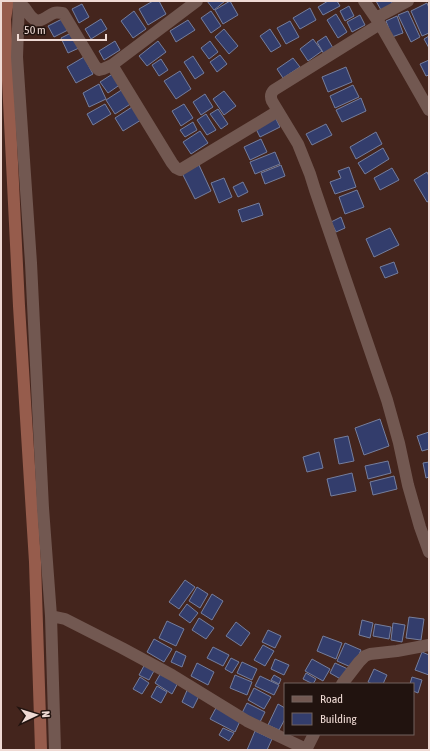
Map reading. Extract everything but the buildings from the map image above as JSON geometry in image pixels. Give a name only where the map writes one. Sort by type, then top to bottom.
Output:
[{"type":"street","points":[[19,2],[24,6],[32,18],[37,21],[40,21],[53,13],[63,14],[95,66],[99,70],[103,70],[112,65],[197,1]]},
{"type":"street","points":[[364,1],[378,22],[429,110]]},
{"type":"street","points":[[408,1],[274,90],[271,97],[298,144],[310,174],[322,213],[387,400],[399,443],[408,484],[420,527],[429,552]]},
{"type":"street","points":[[19,2],[17,57],[30,256],[43,508],[51,616],[55,750]]},
{"type":"street","points":[[112,65],[172,163],[180,170],[278,111]]},
{"type":"street","points":[[51,616],[65,619],[122,648],[172,675],[247,721],[306,750],[314,735]]},
{"type":"street","points":[[343,683],[365,656],[429,645]]},
{"type":"waterway","points":[[8,1],[5,19],[19,306],[35,562],[41,750]]}]
